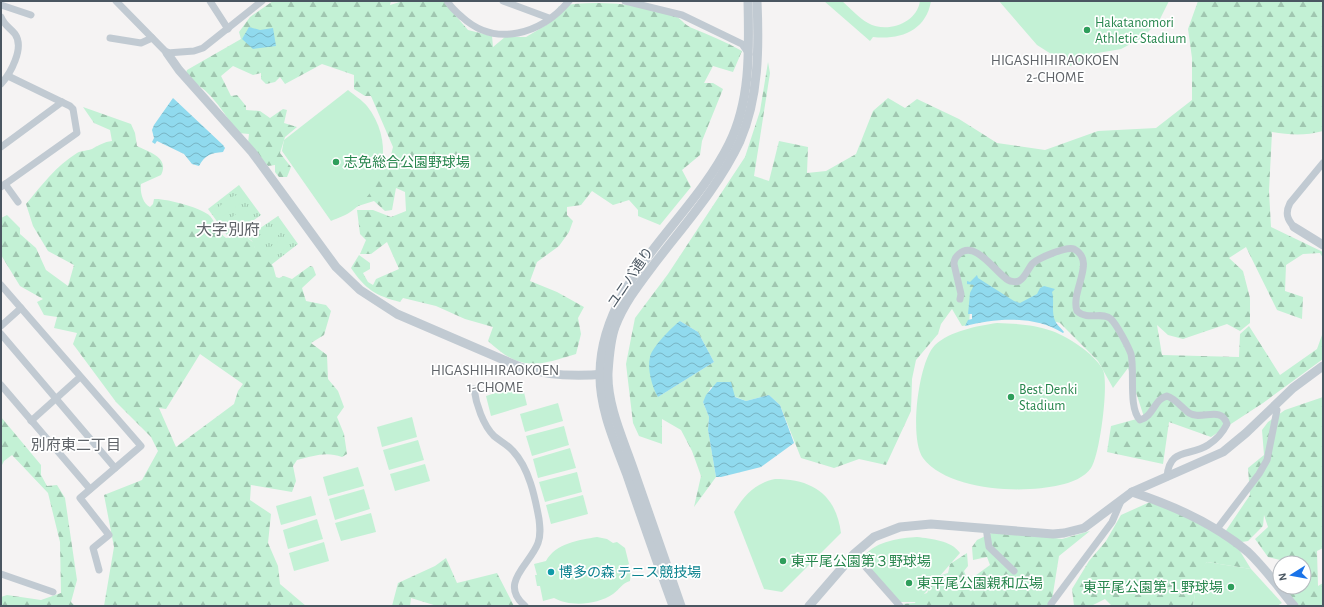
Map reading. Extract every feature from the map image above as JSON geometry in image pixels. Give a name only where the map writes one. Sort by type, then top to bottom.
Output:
[{"type":"street","points":[[116,1],[167,53],[179,70],[252,152],[336,267],[370,298],[397,314],[520,368],[565,377],[604,374]]},
{"type":"street","points":[[210,1],[228,29]]},
{"type":"street","points":[[167,53],[194,51],[203,48],[262,1]]},
{"type":"street","points":[[447,1],[467,22],[485,33],[503,36],[532,28],[550,18],[569,1]]},
{"type":"street","points":[[503,1],[550,18]]},
{"type":"street","points":[[625,1],[682,15],[742,44],[749,54],[759,55]]},
{"type":"street","name":"ユニバ通り","points":[[673,606],[607,417],[604,374],[604,339],[615,307],[633,278],[714,172],[730,143],[744,101],[749,54],[748,1]]},
{"type":"street","name":"ユニバ通り","points":[[681,606],[618,424],[604,374],[615,328],[624,308],[640,284],[722,174],[740,140],[754,92],[759,55],[758,1]]},
{"type":"street","points":[[1,5],[30,15]]},
{"type":"street","points":[[1,17],[3,23],[16,35],[18,47],[8,76],[1,84]]},
{"type":"street","points":[[110,38],[141,43],[152,38]]},
{"type":"street","points":[[8,76],[70,106],[73,110],[77,133],[3,185],[18,202]]},
{"type":"street","points":[[1,147],[62,102]]},
{"type":"street","points":[[1323,164],[1290,203],[1287,209],[1289,221],[1294,227],[1323,245]]},
{"type":"street","points":[[960,299],[961,294],[954,260],[962,251],[967,250],[978,254],[1009,281],[1018,282],[1022,280],[1033,264],[1041,258],[1070,248],[1080,254],[1085,272],[1075,296],[1077,311],[1082,315],[1105,316],[1111,318],[1127,345],[1130,354],[1134,407],[1140,420],[1148,417],[1160,400],[1167,396],[1195,416],[1203,416],[1213,413],[1221,415],[1226,419],[1227,424],[1223,432],[1209,445],[1185,452],[1175,457],[1168,468],[1167,477]]},
{"type":"street","points":[[1,285],[141,446],[80,498],[109,535],[93,548],[99,570]]},
{"type":"street","points":[[1,326],[21,308]]},
{"type":"street","points":[[1,334],[115,468]]},
{"type":"street","points":[[809,606],[854,554],[874,537],[908,525],[931,524],[1064,533],[1084,528],[1132,492],[1223,452],[1274,407],[1293,388],[1323,366]]},
{"type":"street","points":[[31,421],[80,377]]},
{"type":"street","points":[[1,385],[90,489]]},
{"type":"street","points":[[474,389],[476,400],[488,428],[494,436],[514,451],[524,468],[536,507],[540,536],[539,542],[517,575],[514,583],[519,601],[525,606]]},
{"type":"street","points":[[1217,529],[1259,474],[1267,460],[1277,410],[1274,407]]},
{"type":"street","points":[[1132,492],[1155,500],[1217,529],[1255,560],[1294,606]]},
{"type":"street","points":[[1051,604],[1112,522],[1121,501]]},
{"type":"street","points":[[986,528],[989,547],[1014,571]]},
{"type":"street","points":[[854,554],[900,606]]},
{"type":"street","points":[[1,574],[53,592]]},
{"type":"green space","points":[[273,1],[391,1],[390,5],[403,1],[443,1],[468,30],[492,36],[493,47],[505,37],[526,37],[548,24],[559,6],[587,3],[618,4],[664,12],[677,17],[690,27],[742,51],[733,72],[713,66],[704,83],[713,83],[723,89],[702,141],[700,155],[682,170],[691,187],[660,225],[638,216],[638,210],[629,200],[613,205],[592,191],[581,205],[567,207],[567,215],[573,221],[569,232],[559,246],[537,262],[530,281],[557,292],[584,307],[578,318],[581,334],[576,354],[550,361],[530,364],[510,358],[488,341],[493,327],[465,319],[436,306],[403,298],[400,302],[384,297],[366,286],[351,268],[359,255],[370,263],[370,269],[363,273],[368,282],[373,285],[376,279],[399,269],[387,242],[371,254],[360,254],[366,240],[360,234],[357,210],[373,210],[391,217],[406,211],[405,192],[396,188],[392,210],[385,211],[374,201],[355,207],[377,173],[390,159],[393,147],[371,96],[365,96],[354,89],[354,75],[322,64],[285,84],[280,77],[275,82],[266,84],[261,79],[261,73],[253,75],[233,66],[221,76],[231,96],[237,95],[246,106],[246,110],[260,111],[270,118],[283,109],[287,110],[284,123],[297,127],[285,137],[280,153],[291,167],[287,177],[279,177],[275,172],[275,165],[268,166],[248,143],[249,134],[238,133],[215,101],[201,87],[184,79],[187,70],[241,39],[239,32],[250,17]]},
{"type":"green space","points":[[824,1],[842,1],[868,23],[876,26],[892,27],[907,21],[918,9],[920,1],[931,1],[924,20],[918,26],[902,35],[883,38],[873,37],[870,41]]},
{"type":"green space","name":"Hakatanomori Athletic Stadium","points":[[999,1],[1169,1],[1159,21],[1142,38],[1121,49],[1098,53],[1070,66],[1037,45]]},
{"type":"green space","points":[[1198,1],[1323,1],[1323,131],[1310,134],[1285,134],[1272,132],[1269,191],[1271,227],[1323,252],[1323,258],[1320,253],[1303,254],[1286,265],[1285,291],[1303,297],[1302,319],[1277,310],[1246,247],[1229,258],[1243,271],[1250,298],[1250,323],[1240,331],[1227,324],[1183,339],[1168,335],[1157,325],[1162,355],[1239,357],[1240,334],[1249,326],[1280,375],[1317,349],[1322,335],[1323,359],[1263,403],[1211,437],[1169,422],[1163,464],[1107,452],[1111,426],[1144,417],[1128,368],[1113,388],[1098,361],[1060,323],[1053,321],[1026,304],[971,296],[969,325],[962,326],[952,309],[941,324],[938,334],[916,360],[912,379],[911,411],[886,465],[859,459],[834,468],[801,458],[780,405],[769,395],[746,401],[711,387],[703,402],[709,417],[708,430],[716,477],[694,507],[701,476],[692,451],[681,430],[662,419],[662,444],[639,436],[633,423],[626,364],[635,318],[668,274],[745,157],[760,111],[768,62],[770,73],[754,176],[769,181],[779,141],[808,147],[807,173],[826,171],[856,154],[873,111],[888,98],[905,108],[917,99],[959,119],[997,143],[1045,150],[1098,131],[1156,128],[1192,100],[1192,58],[1188,29]],"holes":[[[680,321],[698,332],[714,362],[658,397]]]},
{"type":"green space","name":"志免総合公園野球場","points":[[348,90],[367,106],[375,119],[381,133],[383,147],[382,161],[379,175],[373,188],[364,200],[351,212],[331,221],[282,151],[284,140]]},
{"type":"green space","points":[[83,107],[131,124],[135,133],[137,146],[152,153],[160,159],[163,164],[161,175],[141,184],[142,197],[145,203],[150,207],[153,204],[154,199],[159,199],[184,204],[206,213],[210,216],[226,238],[244,235],[254,243],[255,248],[273,266],[276,277],[279,278],[284,276],[292,279],[310,266],[313,267],[316,275],[302,288],[306,301],[326,305],[331,311],[324,335],[311,343],[327,355],[328,379],[338,391],[344,407],[337,417],[344,434],[347,454],[342,457],[325,454],[297,460],[293,466],[296,481],[292,492],[251,485],[250,500],[271,514],[268,543],[278,566],[280,584],[306,606],[104,606],[114,547],[104,495],[142,480],[158,451],[151,437],[116,402],[73,344],[77,333],[54,328],[57,317],[44,315],[37,302],[43,299],[20,286],[1,255],[1,218],[7,215],[20,228],[20,234],[36,248],[46,270],[68,286],[74,265],[48,251],[33,226],[26,204],[50,176],[69,158],[79,152],[90,150],[112,141],[110,130],[94,123]],"holes":[[[200,354],[243,384],[238,391],[234,404],[176,447],[159,408],[166,409]]]},
{"type":"green space","points":[[239,185],[261,215],[229,238],[208,209]]},
{"type":"green space","points":[[235,195],[241,203],[223,216],[217,208]]},
{"type":"green space","points":[[244,208],[250,217],[232,229],[227,221]]},
{"type":"green space","points":[[278,216],[298,244],[271,265],[258,256],[252,241],[247,237]]},
{"type":"green space","points":[[274,226],[280,234],[262,247],[256,238]]},
{"type":"green space","points":[[283,238],[289,246],[271,259],[265,251]]},
{"type":"green space","name":"Best Denki Stadium","points":[[997,323],[1022,324],[1044,328],[1064,336],[1092,356],[1103,370],[1105,377],[1105,389],[1103,419],[1098,449],[1091,468],[1085,474],[1073,481],[1045,488],[1007,489],[987,487],[950,477],[935,469],[923,458],[919,448],[916,418],[920,383],[929,354],[935,345],[948,336],[973,328]]},
{"type":"green space","points":[[522,384],[527,405],[491,416],[486,396]]},
{"type":"green space","points":[[1323,397],[1323,548],[1317,551],[1318,586],[1323,583],[1323,606],[1292,606],[1287,595],[1312,595],[1312,555],[1272,555],[1272,558],[1268,557],[1255,539],[1268,527],[1264,515],[1263,526],[1248,541],[1235,543],[1251,569],[1207,562],[1194,580],[1195,594],[1193,606],[1112,606],[1105,599],[1091,606],[1074,606],[1072,589],[1089,561],[1106,541],[1121,515],[1150,502],[1225,532],[1250,495],[1248,468],[1264,455],[1262,430],[1268,422],[1285,410]]},
{"type":"green space","points":[[558,403],[563,421],[525,432],[520,414]]},
{"type":"green space","points":[[1,417],[41,465],[41,475],[47,486],[57,485],[65,498],[77,580],[71,602],[75,606],[1,606],[1,597],[7,595],[41,600],[61,593],[60,542],[48,493],[12,455],[4,461],[1,467]]},
{"type":"green space","points":[[412,417],[417,437],[382,447],[377,427]]},
{"type":"green space","points":[[564,426],[569,445],[532,456],[526,436]]},
{"type":"green space","points":[[418,440],[424,460],[389,470],[383,450]]},
{"type":"green space","points":[[570,448],[576,468],[538,478],[533,459]]},
{"type":"green space","points":[[425,464],[430,481],[395,491],[390,474]]},
{"type":"green space","points":[[358,467],[364,486],[328,496],[323,477]]},
{"type":"green space","points":[[577,472],[582,492],[545,502],[539,482]]},
{"type":"green space","name":"東平尾公園第３野球場","points":[[775,479],[801,482],[820,492],[828,499],[834,509],[841,533],[782,592],[764,589],[734,512],[746,495],[762,483]]},
{"type":"green space","points":[[364,489],[370,509],[335,520],[329,499]]},
{"type":"green space","points":[[583,495],[588,514],[551,524],[546,505]]},
{"type":"green space","points":[[311,496],[316,515],[281,525],[276,506]]},
{"type":"green space","points":[[371,513],[376,532],[341,541],[335,523]]},
{"type":"green space","points":[[317,519],[323,539],[288,549],[283,530]]},
{"type":"green space","points":[[1090,531],[1059,556],[1051,606],[909,606],[902,604],[915,603],[918,596],[927,593],[935,577],[948,573],[950,564],[967,553],[968,566],[964,571],[968,581],[990,565],[987,557],[973,560],[972,547],[977,540],[994,532],[1009,535],[1027,534],[1062,539]]},
{"type":"green space","name":"博多の森 テニス競技場","points":[[597,537],[607,539],[613,543],[617,542],[625,548],[629,564],[627,565],[628,570],[631,570],[630,581],[625,583],[607,598],[599,601],[575,604],[560,601],[554,598],[543,601],[540,586],[537,586],[535,575],[537,575],[534,564],[546,561],[556,550],[568,543]]},
{"type":"green space","name":"東平尾公園親和広場","points":[[917,537],[946,543],[951,545],[960,553],[917,602],[900,602],[867,565],[865,555],[870,550],[882,543],[896,539]]},
{"type":"green space","points":[[324,542],[329,561],[294,571],[289,553]]},
{"type":"green space","points":[[446,558],[457,583],[497,573],[514,606],[437,606],[411,598],[410,606],[392,606],[398,583],[435,566]]},
{"type":"green space","name":"東平尾公園第１野球場","points":[[1207,562],[1251,569],[1272,592],[1272,595],[1275,595],[1282,603],[1277,606],[1193,606],[1195,594],[1195,575]]},
{"type":"water","points":[[249,27],[260,30],[273,28],[276,46],[253,49],[242,39]]},
{"type":"water","points":[[173,98],[223,145],[225,148],[223,152],[209,155],[199,166],[192,164],[184,154],[157,141],[155,144],[152,142],[154,138],[152,130],[154,125]]},
{"type":"water","points":[[977,275],[978,278],[1014,301],[1020,303],[1037,294],[1040,288],[1044,286],[1055,289],[1052,292],[1053,312],[1057,324],[1064,332],[1063,333],[1040,323],[1015,320],[989,321],[965,326],[968,320],[972,319],[972,314],[968,314],[970,293],[974,285],[967,284],[967,281],[970,282]]},
{"type":"water","points":[[680,321],[698,332],[714,362],[658,397],[651,378],[649,367],[650,357],[658,343]]},
{"type":"water","points":[[717,382],[731,382],[735,397],[746,401],[769,395],[780,405],[794,443],[761,467],[716,477],[708,430],[709,417],[703,402],[706,395]]},
{"type":"place","name":"Hakatanomori Athletic Stadium","points":[[1087,30]]},
{"type":"place","name":"志免総合公園野球場","points":[[336,162]]},
{"type":"place","name":"Best Denki Stadium","points":[[1011,397]]},
{"type":"place","name":"東平尾公園第３野球場","points":[[783,561]]},
{"type":"place","name":"博多の森 テニス競技場","points":[[551,572]]},
{"type":"place","name":"東平尾公園親和広場","points":[[909,583]]},
{"type":"place","name":"東平尾公園第１野球場","points":[[1231,587]]},
{"type":"district","name":"HIGASHIHIRAOKOEN 2-CHOME","points":[[1055,68]]},
{"type":"district","name":"大字別府","points":[[228,229]]},
{"type":"district","name":"HIGASHIHIRAOKOEN 1-CHOME","points":[[495,378]]},
{"type":"district","name":"別府東二丁目","points":[[76,445]]}]
